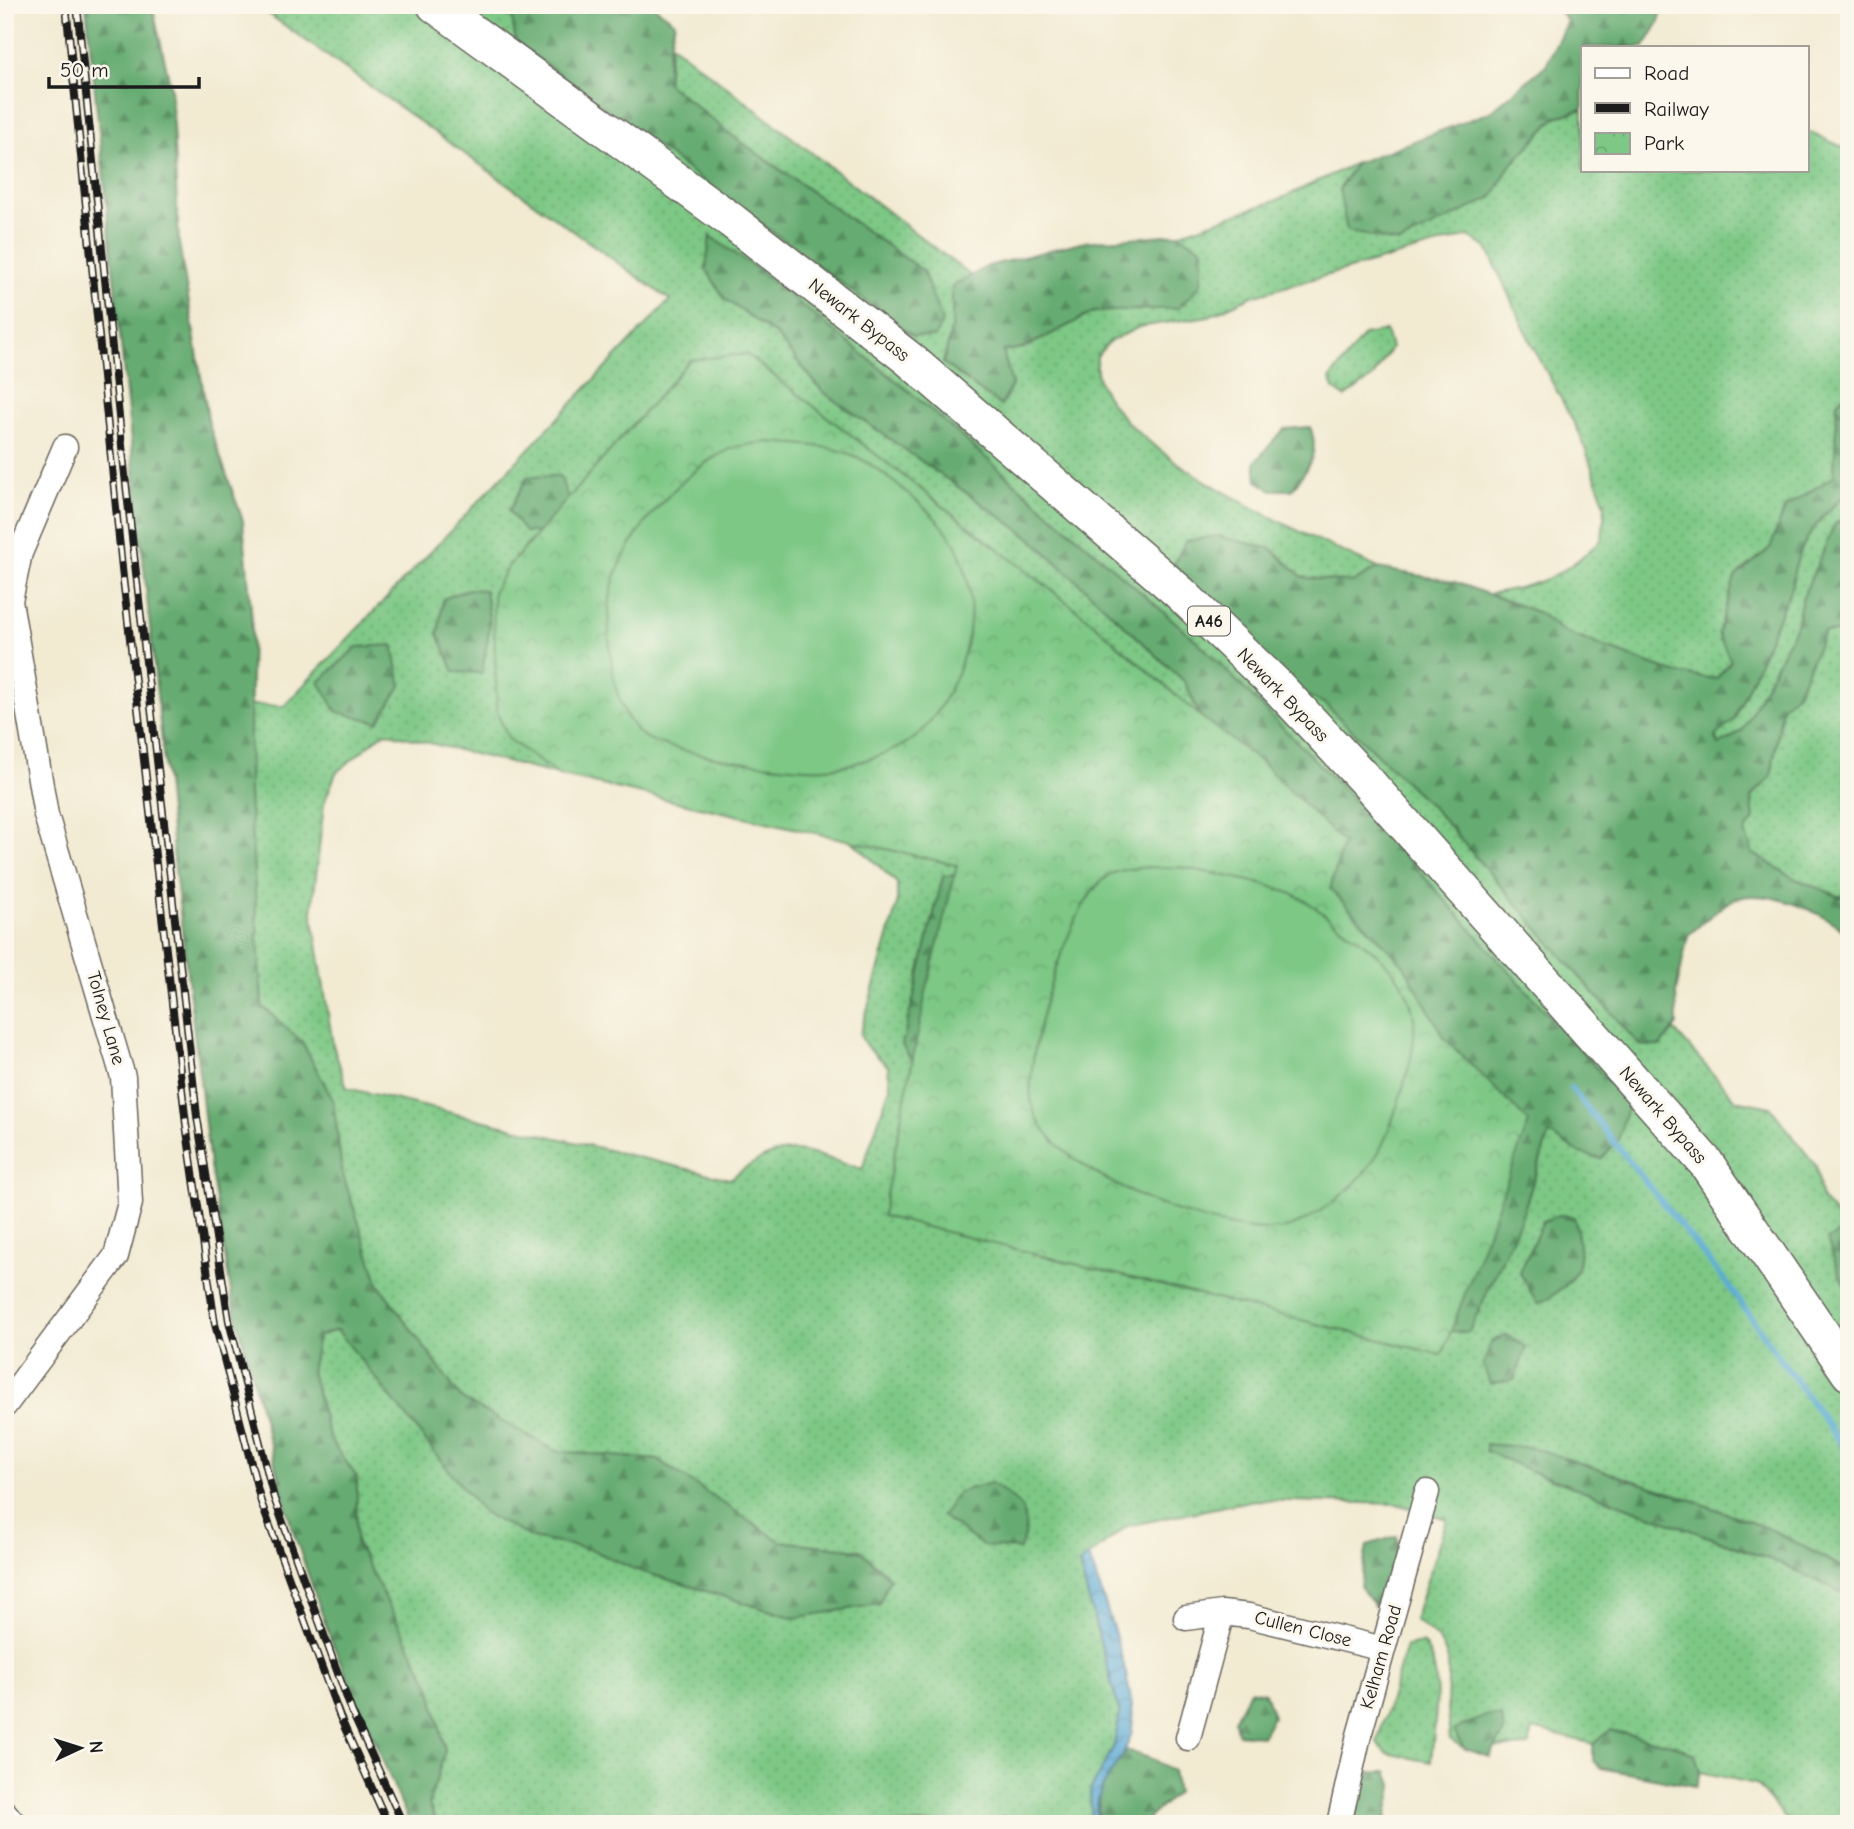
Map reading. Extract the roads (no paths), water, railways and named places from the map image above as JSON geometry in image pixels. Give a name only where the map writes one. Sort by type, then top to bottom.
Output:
[{"type":"highway","name":"Newark Bypass","points":[[435,5],[732,221],[909,359],[1179,592],[1275,684],[1369,784],[1706,1163],[1849,1373]]},
{"type":"street","name":"Tolney Lane","points":[[5,1405],[116,1256],[130,1203],[123,1077],[46,815],[10,601],[20,552],[65,447]]},
{"type":"street","name":"Kelham Road","points":[[1339,1824],[1357,1739],[1427,1492]]},
{"type":"street","name":"Cullen Close","points":[[1186,1618],[1222,1614],[1250,1616],[1383,1649]]},
{"type":"street","points":[[1188,1738],[1222,1614]]},
{"type":"street","points":[[5,1813],[14,1824]]},
{"type":"water","points":[[1089,1556],[1119,1646],[1133,1718],[1127,1747],[1098,1799],[1098,1824],[1092,1824],[1090,1791],[1114,1746],[1120,1714],[1079,1564]]},
{"type":"waterway","points":[[1571,1088],[1728,1285],[1849,1455]]},
{"type":"railway","points":[[66,5],[123,578],[186,1124],[215,1324],[261,1502],[340,1717],[388,1824]]},
{"type":"railway","points":[[77,5],[125,475],[197,1116],[229,1321],[274,1498],[352,1712],[403,1824]]}]
